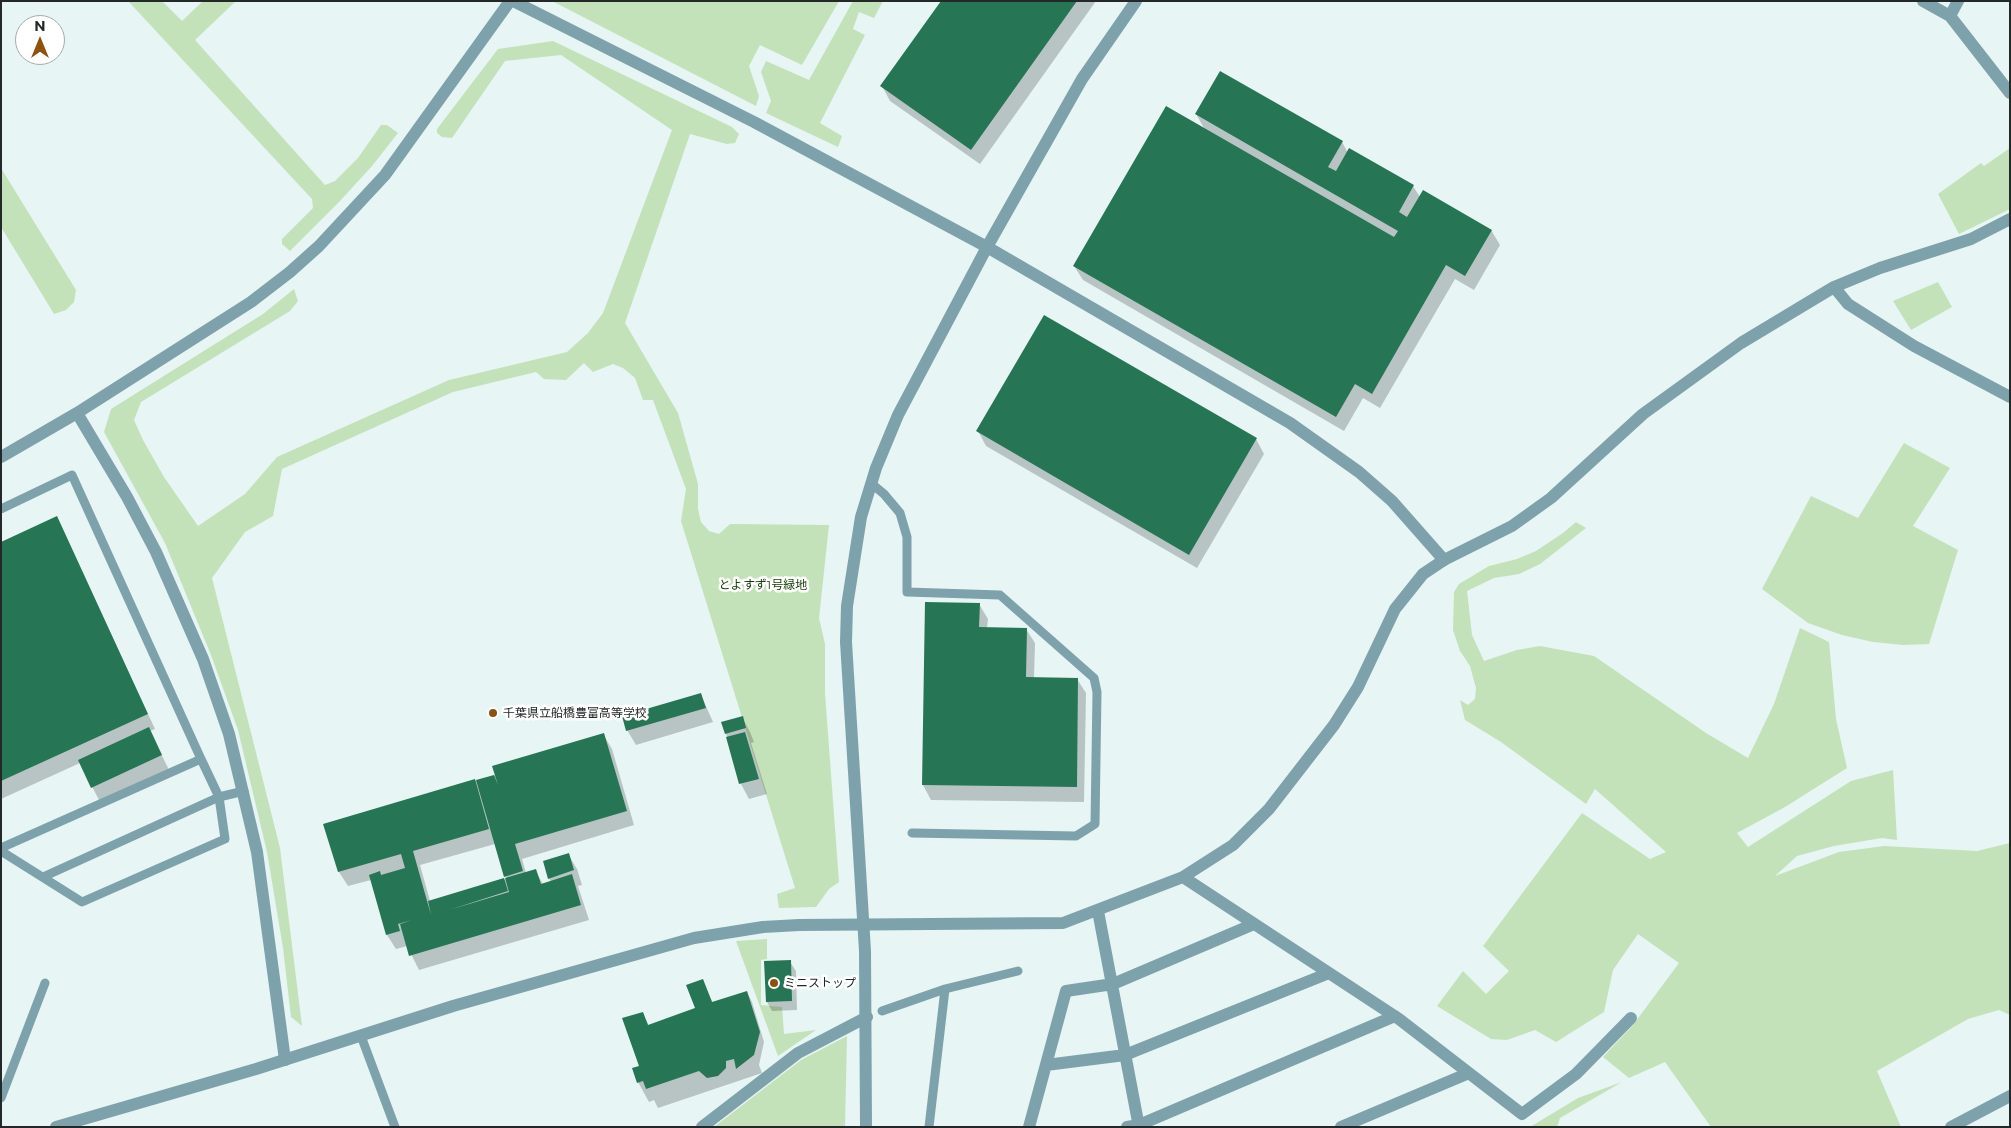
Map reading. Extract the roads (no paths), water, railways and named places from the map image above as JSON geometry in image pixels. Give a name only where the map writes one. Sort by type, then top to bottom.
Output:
[{"type":"street","points":[[1,457],[77,413],[251,302],[290,272],[319,246],[385,175],[511,1],[754,122],[987,247],[1290,422],[1327,447],[1392,501],[1444,560]]},
{"type":"street","points":[[866,1127],[867,1016],[864,924],[846,642],[847,606],[854,551],[872,484],[898,415],[987,247],[1082,79],[1136,1]]},
{"type":"street","points":[[1922,1],[1950,16],[2010,94]]},
{"type":"street","points":[[1950,16],[1958,1]]},
{"type":"street","points":[[56,1127],[285,1060],[498,993],[694,938],[763,927],[864,924],[1063,923],[1183,877],[1233,845],[1269,809],[1334,725],[1400,602],[1423,574],[1444,560],[1512,526],[1551,498],[1643,414],[1741,343],[1834,288],[1880,268],[1970,239],[2010,219]]},
{"type":"street","points":[[1834,288],[1848,304],[1914,346],[2010,397]]},
{"type":"street","points":[[77,413],[131,505],[181,605],[230,734],[257,852],[285,1060]]},
{"type":"street","points":[[1183,877],[1395,1016],[1522,1114],[1576,1074],[1631,1018]]},
{"type":"street","points":[[1098,911],[1113,984],[1135,1126],[1395,1016]]},
{"type":"street","points":[[1029,1127],[1066,992],[1113,984],[1254,924]]},
{"type":"street","points":[[1046,1064],[1125,1055],[1329,973]]},
{"type":"street","points":[[702,1127],[798,1053],[867,1016]]},
{"type":"street","points":[[1341,1127],[1469,1073]]},
{"type":"street","points":[[1952,1127],[2010,1096]]},
{"type":"lane","points":[[1,508],[72,475],[219,797],[225,839],[82,902],[1,850]]},
{"type":"lane","points":[[872,484],[884,494],[900,514],[908,537],[907,592],[1000,594],[1094,678],[1097,692],[1095,824],[1076,836],[912,833]]},
{"type":"lane","points":[[1,850],[201,759]]},
{"type":"lane","points":[[42,877],[219,797],[244,791]]},
{"type":"lane","points":[[882,1011],[944,989],[1018,970]]},
{"type":"lane","points":[[1,1098],[45,983]]},
{"type":"lane","points":[[929,1127],[944,989]]},
{"type":"lane","points":[[361,1036],[395,1127]]},
{"type":"place","name":"千葉県立船橋豊富高等学校","points":[[493,713]]},
{"type":"place","name":"ミニストップ","points":[[774,983]]},
{"type":"park label","name":"とよすず1号緑地","points":[[763,585]]}]
